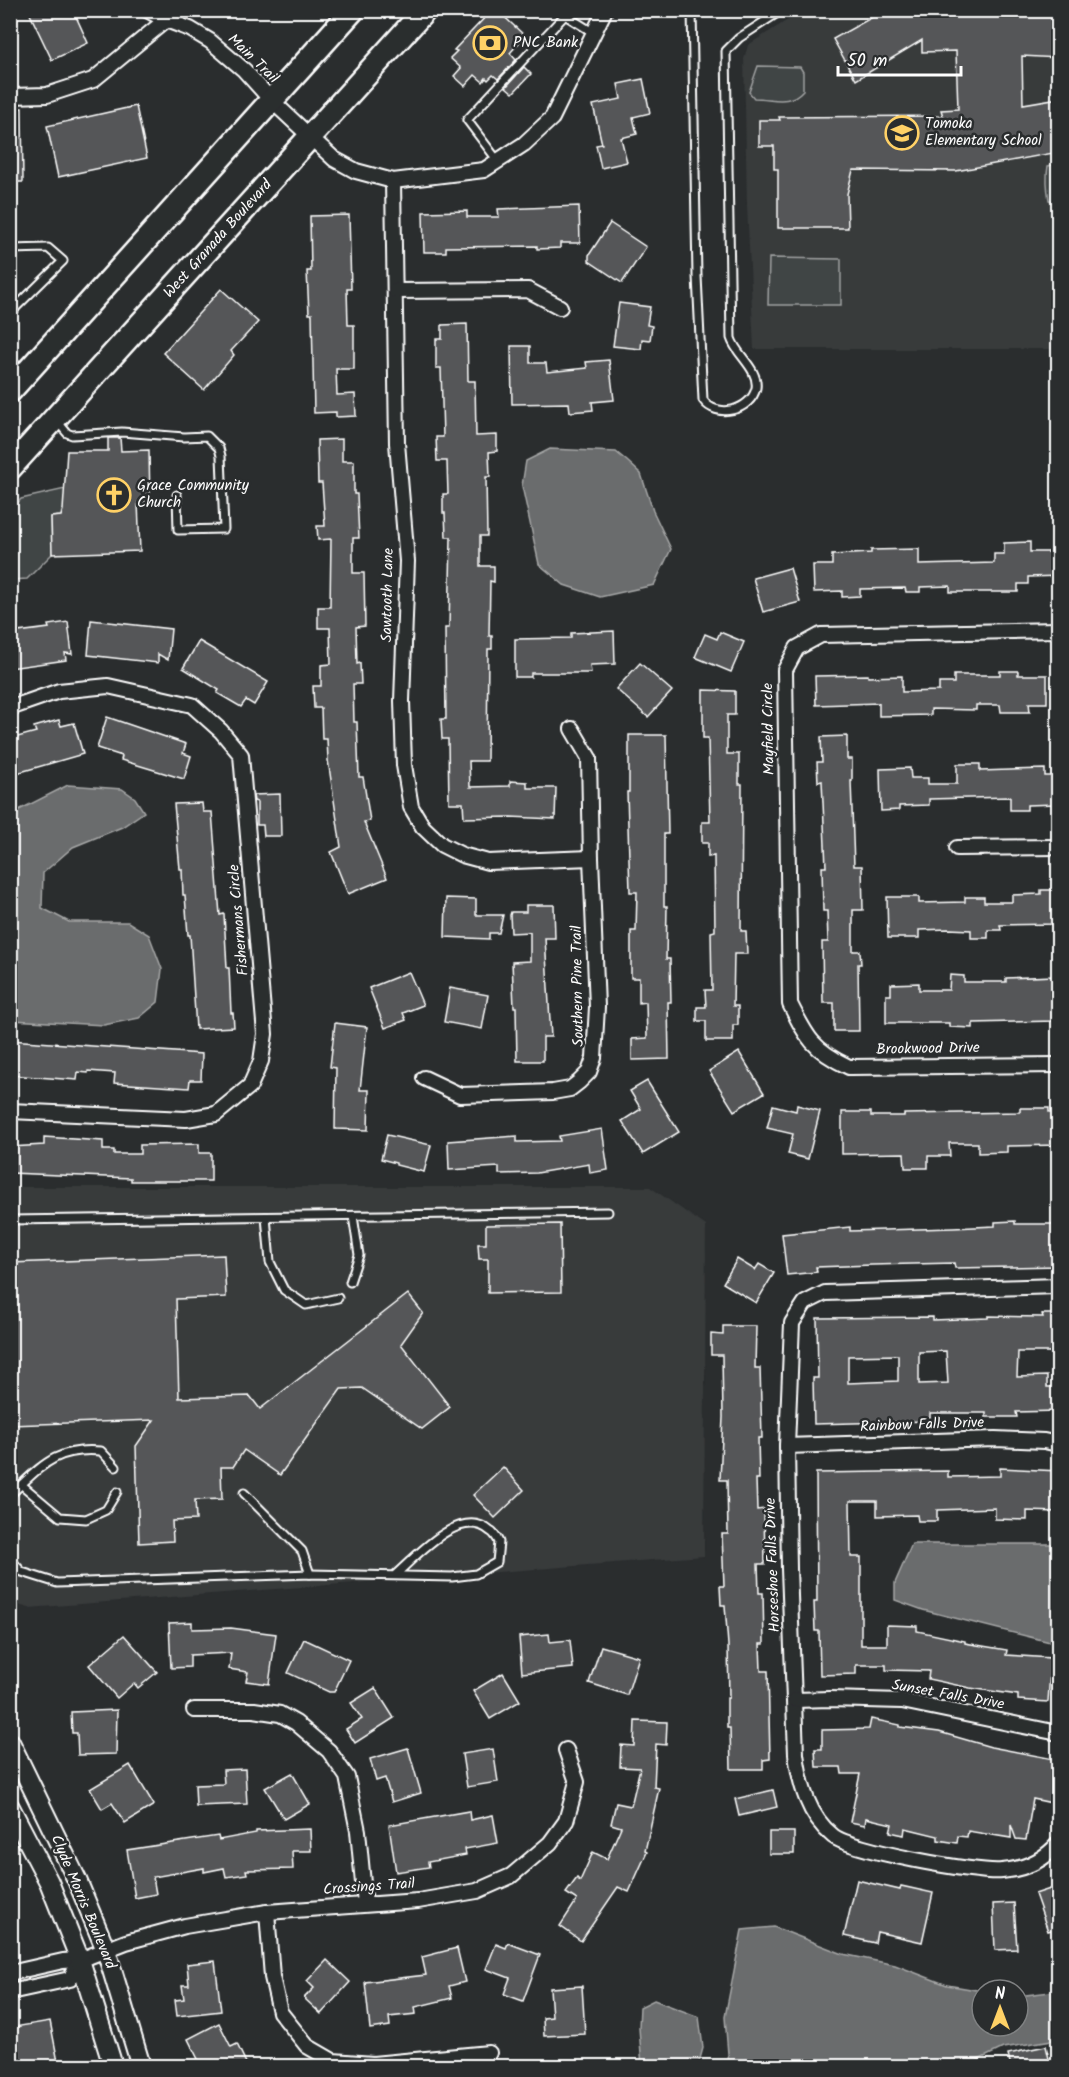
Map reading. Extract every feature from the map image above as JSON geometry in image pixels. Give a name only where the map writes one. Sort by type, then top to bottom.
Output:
[{"type":"main road","points":[[11,389],[353,10]]},
{"type":"main road","name":"West Granada Boulevard","points":[[10,468],[425,10]]},
{"type":"street","name":"Main Trail","points":[[147,10],[210,40],[244,70],[271,100],[334,159],[356,171],[393,181]]},
{"type":"street","points":[[393,181],[484,170],[524,144],[552,118],[605,10]]},
{"type":"street","points":[[10,96],[47,95],[93,80],[166,20]]},
{"type":"street","name":"Sawtooth Lane","points":[[393,181],[397,443],[407,561],[402,712],[404,765],[411,807],[423,827],[442,845],[462,855],[488,862],[591,858]]},
{"type":"street","points":[[395,291],[528,290],[560,307]]},
{"type":"street","name":"Mayfield Circle","points":[[807,1037],[790,1004],[785,670],[798,648],[821,635],[1059,630]]},
{"type":"street","name":"Fishermans Circle","points":[[10,708],[59,691],[108,686],[192,705],[221,731],[241,755],[265,1034],[261,1061],[250,1086],[216,1114],[186,1119],[10,1111]]},
{"type":"street","name":"Southern Pine Trail","points":[[424,1078],[460,1095],[554,1092],[570,1089],[589,1072],[594,1058],[597,1007],[589,758],[572,729]]},
{"type":"street","points":[[957,848],[1059,847]]},
{"type":"street","name":"Brookwood Drive","points":[[807,1037],[830,1057],[849,1067],[1059,1065]]},
{"type":"street","name":"Horseshoe Falls Drive","points":[[1059,1286],[825,1293],[805,1303],[792,1323],[787,1446],[796,1754],[806,1799],[816,1816],[833,1837],[877,1851],[969,1870],[1001,1871],[1024,1867],[1049,1854],[1059,1844]]},
{"type":"street","name":"Rainbow Falls Drive","points":[[787,1446],[995,1439],[1044,1441],[1059,1444]]},
{"type":"street","name":"Sunset Falls Drive","points":[[795,1700],[902,1701],[1059,1732]]},
{"type":"street","points":[[194,1710],[254,1710],[280,1714],[296,1723],[329,1751],[347,1777],[358,1831],[366,1904]]},
{"type":"street","name":"Clyde Morris Boulevard","points":[[10,1742],[77,1880],[106,1950],[141,2067]]},
{"type":"street","name":"Crossings Trail","points":[[80,1960],[126,1942],[185,1926],[267,1912],[418,1901],[477,1891],[511,1876],[550,1842],[566,1821],[577,1782],[566,1750]]},
{"type":"street","name":"Clyde Morris Boulevard","points":[[10,1807],[49,1882],[80,1960],[113,2067]]},
{"type":"street","points":[[267,1912],[272,1977],[280,2012],[307,2046],[333,2061],[373,2064],[489,2053]]},
{"type":"street","points":[[10,1973],[63,1961],[80,1960]]},
{"type":"street","points":[[10,1992],[70,1979],[80,1960]]},
{"type":"lane","points":[[702,10],[692,13],[697,276],[704,400],[708,407],[716,411],[733,410],[744,405],[752,397],[756,387],[751,369],[737,352],[731,338],[726,51],[739,38],[782,10]]},
{"type":"lane","points":[[498,161],[467,120],[566,15],[594,33]]},
{"type":"lane","points":[[10,249],[48,248],[63,261],[13,311]]},
{"type":"lane","points":[[10,288],[13,311]]},
{"type":"lane","points":[[56,419],[67,433],[72,435],[122,432],[184,437],[207,436],[219,448],[221,456],[224,529],[178,530],[177,495]]},
{"type":"lane","points":[[10,1220],[608,1212]]},
{"type":"lane","points":[[350,1282],[358,1255],[352,1216]]},
{"type":"lane","points":[[266,1217],[270,1263],[284,1290],[306,1305],[338,1298]]},
{"type":"lane","points":[[10,1495],[52,1458],[69,1452],[85,1449],[101,1451],[116,1467]]},
{"type":"lane","points":[[22,1485],[60,1517],[86,1519],[106,1510],[117,1492]]},
{"type":"lane","points":[[244,1493],[302,1551],[310,1574]]},
{"type":"lane","points":[[10,1559],[21,1572],[57,1583],[310,1574],[452,1577],[476,1574],[497,1562],[499,1542],[490,1530],[471,1523],[445,1531],[395,1575]]},
{"type":"shaded area","name":"Tomoka Elementary School","points":[[802,11],[1058,11],[1058,349],[754,349],[747,206],[744,59],[748,45]]},
{"type":"shaded area","points":[[758,66],[800,67],[803,72],[803,90],[786,100],[754,98],[749,92]]},
{"type":"shaded area","points":[[1058,164],[1058,201],[1049,200],[1048,166]]},
{"type":"shaded area","points":[[769,258],[841,259],[841,305],[768,305]]},
{"type":"shaded area","points":[[550,449],[616,452],[641,474],[653,511],[671,549],[654,585],[600,597],[564,585],[539,564],[522,486],[526,461]]},
{"type":"shaded area","points":[[65,489],[78,509],[62,510],[61,516],[51,517],[52,554],[27,579],[11,580],[11,511],[21,499]]},
{"type":"shaded area","points":[[68,785],[122,789],[135,798],[144,812],[122,827],[73,847],[43,873],[42,908],[69,922],[128,922],[149,935],[162,969],[158,1002],[139,1018],[104,1025],[11,1020],[11,814]]},
{"type":"shaded area","points":[[10,1187],[650,1187],[706,1226],[704,1556],[29,1608],[11,1603]]},
{"type":"shaded area","points":[[912,1544],[1058,1544],[1058,1644],[923,1610],[895,1600],[895,1583]]},
{"type":"shaded area","points":[[774,1927],[843,1954],[895,1965],[947,1985],[970,1989],[970,2038],[1030,2038],[1030,1994],[1058,1991],[1058,2039],[1003,2048],[966,2066],[729,2066],[725,2017],[742,1930]]},
{"type":"shaded area","points":[[654,2000],[699,2017],[703,2048],[698,2066],[642,2066],[640,2007]]},
{"type":"building","points":[[28,10],[73,10],[88,43],[52,60]]},
{"type":"building","name":"PNC Bank","points":[[492,10],[497,10],[525,36],[510,53],[516,60],[498,79],[493,75],[483,82],[475,75],[465,86],[454,76],[461,68],[450,58],[457,51],[454,50]]},
{"type":"building","points":[[885,10],[1059,10],[1059,58],[1022,56],[1023,104],[1059,98],[1059,152],[956,171],[853,170],[847,194],[848,228],[778,228],[778,169],[774,169],[774,146],[759,146],[759,120],[780,120],[779,117],[943,116],[941,110],[958,109],[956,51],[922,52],[922,40],[856,80],[833,39]]},
{"type":"building","points":[[524,67],[531,74],[513,93],[506,87]]},
{"type":"building","points":[[643,79],[650,113],[633,117],[637,134],[621,138],[627,162],[601,168],[596,145],[602,144],[593,105],[621,99],[618,84]]},
{"type":"building","points":[[136,106],[147,158],[58,177],[47,126]]},
{"type":"building","points":[[10,108],[22,108],[23,182],[10,182]]},
{"type":"building","points":[[579,206],[580,243],[560,243],[560,248],[446,247],[446,252],[424,252],[423,212],[467,211],[467,217],[499,217],[498,209]]},
{"type":"building","points":[[349,215],[351,289],[347,289],[348,325],[354,325],[354,369],[336,369],[337,395],[355,394],[356,416],[336,417],[336,412],[314,413],[312,314],[309,314],[307,271],[311,271],[310,216]]},
{"type":"building","points":[[610,223],[646,247],[622,283],[589,261],[589,255]]},
{"type":"building","points":[[221,289],[258,322],[231,351],[234,355],[204,390],[163,353]]},
{"type":"building","points":[[619,303],[650,307],[647,325],[652,326],[650,340],[642,339],[641,349],[613,346]]},
{"type":"building","points":[[467,324],[468,381],[475,381],[476,436],[497,435],[497,451],[489,452],[490,477],[486,477],[487,536],[480,536],[480,566],[494,566],[494,582],[490,581],[489,636],[492,636],[492,649],[488,649],[487,761],[469,761],[470,787],[510,786],[510,781],[527,782],[527,788],[556,788],[555,819],[464,818],[463,803],[449,803],[448,739],[442,739],[441,719],[446,719],[445,628],[449,628],[451,537],[446,537],[445,513],[443,513],[443,494],[448,494],[447,461],[437,461],[436,437],[443,437],[441,368],[436,368],[436,339],[442,339],[442,325]]},
{"type":"building","points":[[511,346],[530,346],[530,363],[546,363],[547,372],[587,368],[586,362],[609,360],[614,400],[592,402],[593,410],[570,412],[569,403],[512,404]]},
{"type":"building","name":"Grace Community Church","points":[[108,438],[120,438],[121,451],[149,450],[150,502],[138,503],[140,551],[52,554],[51,517],[61,516],[63,510],[67,451],[108,451]]},
{"type":"building","points":[[342,439],[342,461],[354,461],[354,494],[357,494],[359,538],[353,538],[353,573],[364,573],[365,626],[356,627],[357,664],[360,663],[361,684],[353,684],[359,777],[363,777],[370,821],[364,822],[387,878],[348,894],[331,852],[341,847],[327,739],[322,739],[321,708],[314,708],[313,686],[321,686],[321,665],[331,664],[330,628],[318,628],[318,607],[330,607],[331,539],[318,540],[317,526],[325,526],[322,483],[318,483],[317,440]]},
{"type":"building","points":[[1030,542],[1030,552],[1059,552],[1059,576],[1028,577],[1028,584],[1018,584],[1018,592],[950,592],[950,586],[920,587],[920,592],[906,592],[905,588],[860,589],[860,596],[842,597],[842,591],[814,592],[813,565],[832,565],[832,555],[871,553],[871,550],[919,549],[919,565],[994,563],[994,554],[1004,554],[1004,543]]},
{"type":"building","points":[[790,568],[800,602],[763,612],[753,578]]},
{"type":"building","points":[[91,620],[171,629],[168,660],[158,654],[158,663],[88,655]]},
{"type":"building","points":[[68,622],[72,654],[65,653],[66,660],[10,668],[10,633],[49,628],[48,625]]},
{"type":"building","points":[[614,631],[615,664],[590,665],[591,673],[531,673],[531,677],[515,677],[515,639],[571,638],[571,633]]},
{"type":"building","points":[[720,632],[744,642],[731,672],[695,657],[705,634],[717,639]]},
{"type":"building","points":[[199,641],[268,682],[254,705],[246,700],[241,707],[217,693],[219,690],[183,668]]},
{"type":"building","points":[[640,663],[672,691],[648,717],[616,689]]},
{"type":"building","points":[[1000,671],[1018,671],[1018,675],[1047,675],[1047,703],[1029,703],[1030,712],[1001,712],[1000,705],[976,705],[976,710],[931,709],[931,715],[879,716],[879,703],[816,705],[815,676],[902,676],[902,692],[939,691],[939,683],[954,683],[954,675],[1000,675]]},
{"type":"building","points":[[703,690],[735,691],[735,715],[727,715],[727,754],[739,754],[739,784],[742,784],[741,931],[746,931],[747,954],[734,954],[733,1006],[738,1006],[738,1025],[733,1025],[733,1041],[706,1041],[706,1021],[697,1021],[697,1007],[706,1007],[705,990],[712,990],[711,932],[715,931],[714,856],[708,857],[708,843],[702,843],[702,822],[710,822],[708,738],[703,738]]},
{"type":"building","points":[[107,717],[186,744],[183,753],[191,756],[184,779],[121,760],[122,756],[97,748]]},
{"type":"building","points":[[59,720],[61,726],[74,723],[83,754],[10,775],[10,739],[36,732],[34,727]]},
{"type":"building","points":[[629,735],[666,735],[668,834],[664,834],[664,906],[667,906],[666,959],[670,959],[669,1059],[632,1060],[632,1039],[647,1038],[646,1002],[639,1003],[639,978],[631,978],[631,931],[636,931],[637,892],[630,892],[627,792],[629,792]]},
{"type":"building","points":[[847,736],[847,759],[852,759],[854,866],[862,866],[863,910],[853,910],[853,951],[860,951],[861,964],[858,964],[859,1031],[834,1031],[834,1003],[823,1003],[822,942],[828,942],[827,911],[823,911],[822,867],[826,867],[822,781],[818,782],[817,762],[822,762],[821,737]]},
{"type":"building","points":[[957,764],[980,764],[980,771],[1045,769],[1045,776],[1057,776],[1057,804],[1027,805],[1027,810],[1010,810],[1010,797],[929,799],[929,805],[899,806],[899,810],[881,811],[880,769],[910,768],[911,778],[928,778],[928,784],[957,784]]},
{"type":"building","points":[[280,794],[281,836],[264,836],[263,825],[257,825],[257,802],[254,801],[253,795]]},
{"type":"building","points":[[202,803],[203,812],[212,812],[220,915],[224,914],[234,1027],[196,1029],[190,935],[188,935],[185,895],[183,895],[174,804]]},
{"type":"building","points":[[1041,890],[1058,890],[1058,924],[1000,925],[1001,930],[988,930],[988,938],[971,938],[971,930],[949,929],[919,930],[919,938],[888,938],[887,897],[919,897],[919,903],[965,902],[965,897],[984,897],[984,902],[1012,902],[1012,895],[1041,894]]},
{"type":"building","points":[[446,898],[476,899],[476,915],[503,915],[499,933],[489,933],[489,939],[445,937]]},
{"type":"building","points":[[526,905],[554,905],[555,938],[545,938],[551,1037],[543,1037],[543,1061],[517,1061],[512,962],[530,961],[530,932],[511,933],[510,915],[511,912],[526,912]]},
{"type":"building","points":[[409,972],[423,1005],[403,1013],[406,1020],[385,1028],[369,988]]},
{"type":"building","points":[[950,975],[964,976],[964,982],[1006,982],[1006,978],[1054,976],[1055,1021],[973,1023],[973,1028],[949,1027],[949,1023],[886,1023],[886,995],[891,995],[891,984],[919,983],[919,990],[949,990]]},
{"type":"building","points":[[450,988],[488,995],[482,1029],[444,1022]]},
{"type":"building","points":[[335,1023],[367,1027],[360,1090],[369,1090],[368,1130],[335,1129],[336,1068],[330,1067]]},
{"type":"building","points":[[10,1040],[202,1054],[201,1080],[190,1080],[189,1088],[114,1083],[115,1073],[88,1071],[88,1073],[78,1072],[77,1080],[10,1075]]},
{"type":"building","points":[[739,1052],[764,1093],[734,1111],[709,1071]]},
{"type":"building","points":[[647,1081],[679,1132],[643,1154],[622,1121],[641,1109],[630,1091]]},
{"type":"building","points":[[773,1105],[796,1111],[797,1105],[820,1111],[808,1159],[788,1154],[793,1134],[767,1128]]},
{"type":"building","points":[[1020,1108],[1049,1108],[1049,1112],[1059,1112],[1059,1145],[1007,1146],[1007,1152],[978,1153],[978,1143],[949,1143],[950,1156],[928,1156],[928,1168],[905,1168],[904,1153],[842,1154],[842,1112],[871,1112],[871,1116],[904,1116],[904,1114],[1020,1112]]},
{"type":"building","points":[[602,1129],[608,1170],[590,1173],[589,1164],[537,1173],[499,1174],[499,1167],[449,1170],[448,1141],[517,1136],[517,1142],[560,1141],[559,1136]]},
{"type":"building","points":[[387,1135],[431,1145],[424,1172],[381,1159]]},
{"type":"building","points":[[44,1137],[103,1141],[103,1150],[114,1150],[114,1154],[140,1154],[140,1145],[199,1144],[199,1153],[211,1153],[211,1181],[131,1181],[131,1178],[10,1173],[10,1147],[44,1145]]},
{"type":"building","points":[[1015,1221],[1015,1224],[1059,1224],[1059,1266],[955,1268],[954,1263],[872,1265],[816,1267],[817,1272],[787,1275],[782,1234],[850,1227],[850,1231],[995,1226],[995,1222]]},
{"type":"building","points":[[560,1224],[561,1292],[488,1293],[488,1259],[479,1259],[478,1244],[486,1244],[486,1225]]},
{"type":"building","points":[[224,1255],[226,1297],[176,1299],[179,1398],[250,1396],[260,1409],[408,1294],[423,1313],[401,1344],[450,1407],[422,1429],[362,1388],[341,1389],[280,1475],[244,1450],[233,1467],[221,1467],[222,1499],[195,1500],[196,1520],[172,1521],[173,1541],[139,1543],[136,1446],[154,1420],[10,1425],[10,1263]]},
{"type":"building","points":[[737,1259],[755,1270],[759,1264],[774,1273],[756,1303],[723,1283]]},
{"type":"building","points":[[1042,1314],[1058,1314],[1059,1352],[1018,1352],[1017,1377],[1047,1376],[1047,1387],[1057,1387],[1058,1411],[1016,1412],[1017,1417],[986,1417],[986,1413],[930,1413],[930,1421],[814,1424],[813,1378],[818,1378],[817,1318],[933,1317],[933,1320],[988,1318],[988,1316],[1043,1317]],"holes":[[[946,1351],[948,1383],[919,1384],[919,1352]],[[898,1355],[898,1381],[848,1383],[848,1356]]]},
{"type":"building","points":[[723,1326],[756,1326],[755,1368],[760,1368],[762,1438],[758,1438],[759,1479],[756,1479],[757,1510],[764,1509],[765,1564],[758,1564],[759,1593],[763,1593],[764,1644],[760,1644],[761,1671],[768,1671],[770,1759],[763,1760],[763,1769],[731,1769],[730,1728],[727,1728],[728,1645],[725,1605],[721,1605],[720,1586],[724,1586],[722,1534],[728,1534],[727,1480],[720,1480],[723,1417],[722,1355],[711,1355],[711,1334],[723,1335]]},
{"type":"building","points":[[503,1467],[524,1490],[495,1518],[473,1495]]},
{"type":"building","points":[[1000,1468],[1059,1471],[1059,1512],[1027,1511],[1027,1520],[995,1519],[995,1508],[937,1510],[937,1521],[918,1521],[917,1515],[877,1516],[877,1501],[850,1501],[851,1557],[861,1557],[861,1645],[887,1645],[887,1625],[917,1626],[917,1631],[965,1641],[965,1643],[1007,1650],[1006,1655],[1051,1658],[1048,1702],[1018,1700],[1018,1695],[928,1679],[929,1671],[886,1670],[886,1665],[856,1665],[856,1674],[820,1675],[819,1631],[815,1631],[814,1602],[817,1602],[816,1473],[948,1471],[948,1477],[1000,1476]]},
{"type":"building","points":[[192,1622],[192,1629],[231,1628],[276,1634],[269,1684],[246,1681],[248,1672],[229,1669],[231,1653],[190,1655],[190,1667],[171,1668],[169,1623]]},
{"type":"building","points":[[549,1634],[550,1642],[570,1640],[573,1668],[522,1673],[519,1637]]},
{"type":"building","points":[[124,1635],[157,1672],[138,1688],[134,1683],[117,1698],[89,1665]]},
{"type":"building","points":[[304,1639],[349,1660],[334,1692],[329,1692],[288,1673]]},
{"type":"building","points":[[601,1646],[639,1657],[627,1695],[589,1683]]},
{"type":"building","points":[[503,1673],[520,1701],[490,1719],[473,1691]]},
{"type":"building","points":[[375,1688],[394,1718],[355,1743],[346,1729],[362,1719],[351,1703]]},
{"type":"building","points":[[117,1710],[116,1754],[78,1755],[77,1733],[72,1733],[71,1712]]},
{"type":"building","points":[[871,1719],[1059,1760],[1052,1803],[1033,1799],[1026,1840],[1016,1839],[1011,1825],[1011,1838],[968,1831],[967,1837],[958,1836],[957,1843],[938,1840],[938,1836],[905,1828],[904,1835],[890,1832],[892,1824],[866,1818],[865,1825],[850,1822],[860,1774],[842,1774],[841,1767],[816,1767],[815,1749],[822,1749],[822,1730],[869,1729]]},
{"type":"building","points":[[635,1721],[667,1722],[666,1745],[656,1744],[654,1787],[659,1788],[645,1851],[647,1852],[629,1892],[618,1887],[581,1941],[560,1926],[577,1900],[566,1893],[577,1878],[580,1881],[593,1852],[607,1859],[621,1827],[611,1824],[616,1803],[631,1806],[640,1768],[620,1767],[621,1745],[634,1746]]},
{"type":"building","points":[[408,1748],[421,1793],[392,1802],[385,1778],[376,1781],[370,1759]]},
{"type":"building","points":[[493,1749],[498,1782],[467,1787],[462,1754]]},
{"type":"building","points":[[130,1765],[154,1805],[125,1823],[112,1803],[102,1809],[90,1789]]},
{"type":"building","points":[[245,1769],[247,1804],[196,1806],[195,1785],[224,1784],[223,1770]]},
{"type":"building","points":[[292,1773],[310,1804],[284,1819],[265,1788]]},
{"type":"building","points":[[773,1790],[777,1807],[739,1816],[735,1799]]},
{"type":"building","points":[[469,1811],[470,1820],[493,1815],[498,1843],[465,1849],[466,1855],[428,1862],[429,1867],[396,1872],[389,1825]]},
{"type":"building","points":[[310,1829],[311,1851],[292,1851],[293,1869],[246,1870],[247,1874],[226,1877],[224,1868],[204,1872],[204,1868],[153,1877],[156,1894],[135,1898],[127,1850],[218,1836],[219,1840],[256,1833],[256,1831]]},
{"type":"building","points":[[769,1832],[794,1832],[794,1854],[769,1854]]},
{"type":"building","points":[[857,1880],[900,1890],[901,1886],[933,1893],[922,1942],[877,1932],[875,1943],[844,1936]]},
{"type":"building","points":[[1059,1886],[1059,1928],[1048,1931],[1035,1894]]},
{"type":"building","points":[[1014,1903],[1017,1949],[995,1950],[993,1904]]},
{"type":"building","points":[[508,1943],[540,1955],[523,2001],[504,1994],[510,1978],[486,1969],[496,1944],[506,1948]]},
{"type":"building","points":[[457,1948],[465,1982],[449,1986],[452,1998],[415,2007],[416,2014],[389,2017],[390,2026],[370,2029],[365,1982],[426,1975],[422,1957]]},
{"type":"building","points":[[327,1960],[350,1982],[321,2014],[304,1998],[314,1988],[307,1981]]},
{"type":"building","points":[[215,1961],[221,2011],[177,2016],[175,2000],[184,1999],[182,1985],[189,1985],[187,1964]]},
{"type":"building","points":[[582,1986],[585,2034],[544,2036],[543,2018],[552,2017],[550,1988]]},
{"type":"building","points":[[50,2021],[59,2067],[10,2067],[10,2036],[15,2035],[14,2027]]},
{"type":"building","points":[[219,2023],[231,2047],[237,2044],[246,2063],[239,2067],[202,2067],[188,2039]]},
{"type":"building","points":[[1046,2046],[1051,2067],[1011,2067],[1008,2054]]},
{"type":"place","name":"PNC Bank","points":[[490,43]]},
{"type":"place","name":"Tomoka Elementary School","points":[[902,133]]},
{"type":"place","name":"Grace Community Church","points":[[114,495]]}]
